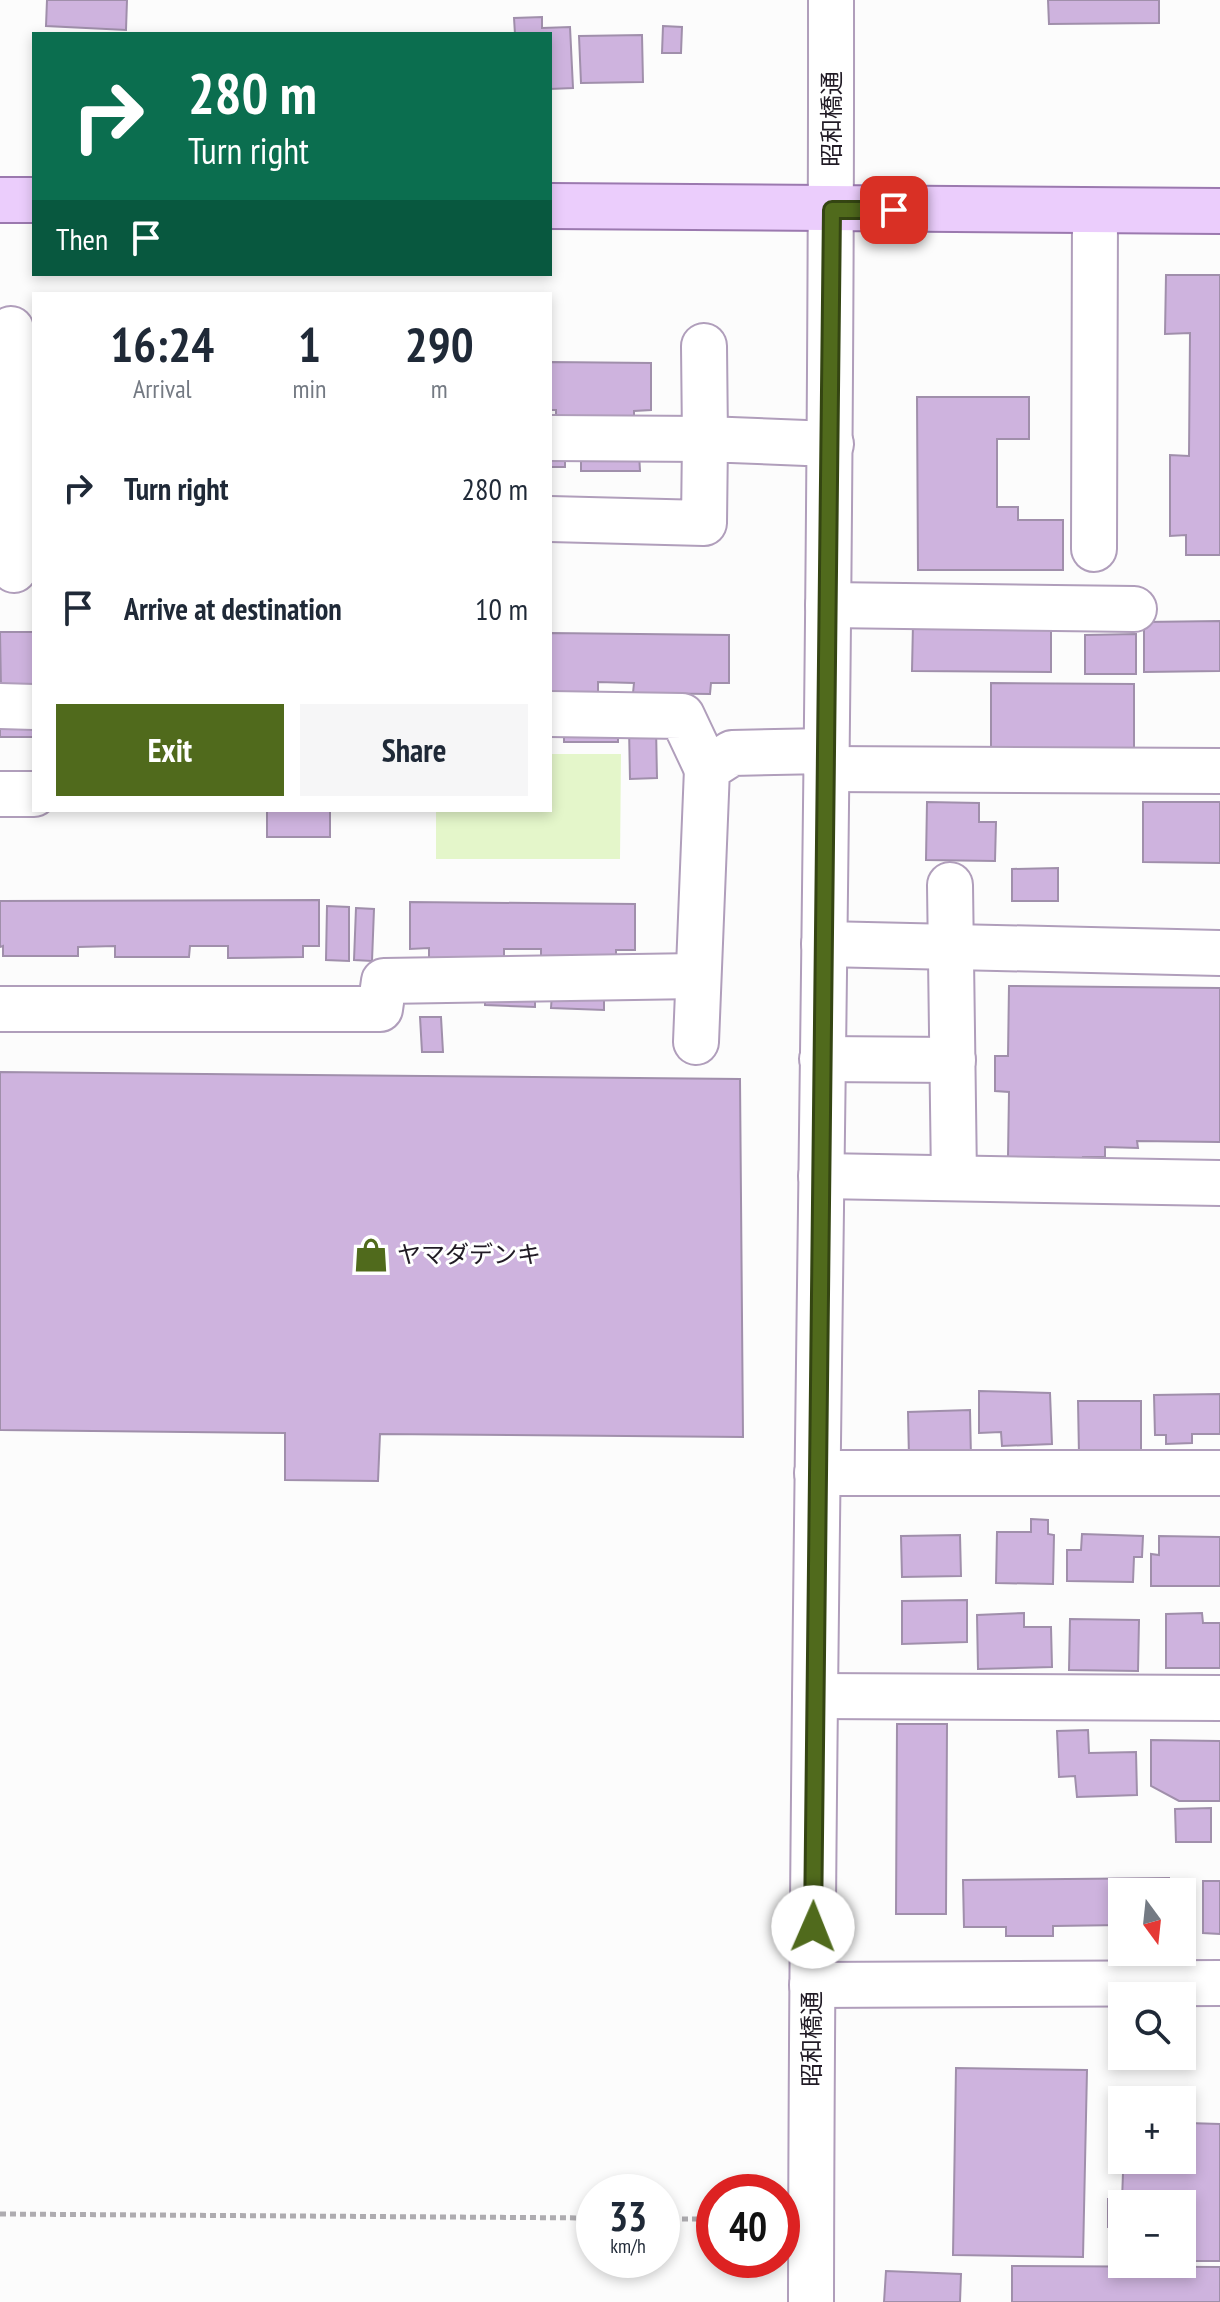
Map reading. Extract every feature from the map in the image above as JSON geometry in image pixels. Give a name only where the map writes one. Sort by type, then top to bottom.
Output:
[{"type":"main road","points":[[0,200],[32,200]]},
{"type":"main road","points":[[552,206],[1220,211]]},
{"type":"street","name":"昭和橋通","points":[[811,2302],[817,1473],[831,444],[831,0]]},
{"type":"street","points":[[1094,549],[1095,211]]},
{"type":"street","points":[[11,329],[15,434],[14,570]]},
{"type":"street","points":[[552,519],[704,523],[704,346]]},
{"type":"street","points":[[552,438],[831,444]]},
{"type":"street","points":[[828,605],[1134,609]]},
{"type":"street","points":[[0,706],[32,707]]},
{"type":"street","points":[[552,714],[682,716],[707,769],[696,1042]]},
{"type":"street","points":[[707,769],[732,753],[826,760],[1220,771]]},
{"type":"street","points":[[0,794],[32,794]]},
{"type":"street","points":[[950,885],[954,1178]]},
{"type":"street","points":[[824,944],[1220,953]]},
{"type":"street","points":[[0,1009],[380,1009],[384,981],[697,976]]},
{"type":"street","points":[[822,1059],[953,1060]]},
{"type":"street","points":[[821,1176],[1220,1183]]},
{"type":"street","points":[[817,1473],[1220,1473]]},
{"type":"street","points":[[815,1696],[1220,1698]]},
{"type":"street","points":[[812,1985],[1220,1983]]},
{"type":"path","points":[[0,2214],[576,2218]]},
{"type":"green space","points":[[552,754],[621,754],[620,859],[436,859],[436,812],[552,812]]},
{"type":"building","points":[[47,0],[127,0],[126,30],[46,26]]},
{"type":"building","points":[[1048,0],[1159,0],[1159,23],[1049,24]]},
{"type":"building","points":[[542,17],[542,28],[570,27],[573,88],[552,89],[552,32],[515,32],[514,18]]},
{"type":"building","points":[[663,26],[682,27],[681,53],[662,53]]},
{"type":"building","points":[[642,35],[643,82],[581,83],[579,36]]},
{"type":"building","points":[[1166,275],[1220,275],[1220,555],[1186,555],[1186,535],[1170,536],[1170,455],[1189,456],[1190,333],[1165,334]]},
{"type":"building","points":[[552,362],[651,363],[651,410],[634,411],[634,420],[556,420],[556,410],[552,410]]},
{"type":"building","points":[[917,397],[1029,397],[1029,439],[997,439],[997,507],[1018,507],[1018,520],[1063,520],[1063,570],[918,570]]},
{"type":"building","points":[[552,452],[565,452],[565,467],[552,467]]},
{"type":"building","points":[[581,453],[639,453],[640,471],[581,471]]},
{"type":"building","points":[[1220,621],[1220,671],[1144,672],[1144,622]]},
{"type":"building","points":[[913,623],[1051,624],[1051,672],[912,671]]},
{"type":"building","points":[[0,632],[32,632],[32,688],[1,688]]},
{"type":"building","points":[[552,633],[729,635],[729,683],[711,683],[710,694],[633,693],[634,683],[598,682],[598,693],[552,692]]},
{"type":"building","points":[[1136,634],[1136,674],[1085,674],[1085,635]]},
{"type":"building","points":[[991,683],[1134,684],[1134,748],[991,748]]},
{"type":"building","points":[[0,722],[32,722],[32,737],[0,737]]},
{"type":"building","points":[[618,727],[618,742],[564,742],[564,728]]},
{"type":"building","points":[[656,727],[657,778],[630,779],[629,728]]},
{"type":"building","points":[[927,802],[979,803],[979,822],[996,822],[995,861],[926,860]]},
{"type":"building","points":[[1143,802],[1220,802],[1220,863],[1143,862]]},
{"type":"building","points":[[267,812],[330,812],[330,837],[267,837]]},
{"type":"building","points":[[1058,868],[1058,901],[1012,901],[1012,869]]},
{"type":"building","points":[[319,900],[319,946],[303,946],[303,957],[228,958],[228,946],[190,946],[189,957],[115,957],[115,946],[78,947],[78,956],[3,956],[3,946],[0,947],[0,901]]},
{"type":"building","points":[[410,902],[635,904],[635,950],[616,950],[616,960],[541,960],[541,949],[504,949],[504,960],[429,960],[429,948],[410,949]]},
{"type":"building","points":[[327,906],[349,907],[349,961],[326,960]]},
{"type":"building","points":[[356,908],[374,909],[372,961],[354,960]]},
{"type":"building","points":[[1009,986],[1220,988],[1220,1142],[1137,1141],[1138,1148],[1105,1147],[1105,1157],[1083,1157],[1083,1166],[1054,1166],[1054,1157],[1008,1157],[1009,1092],[995,1091],[995,1056],[1008,1056]]},
{"type":"building","points":[[485,993],[535,994],[535,1007],[485,1005]]},
{"type":"building","points":[[552,993],[604,996],[604,1010],[551,1008]]},
{"type":"building","points":[[420,1017],[441,1017],[443,1052],[422,1052]]},
{"type":"building","name":"ヤマダデンキ","points":[[0,1072],[740,1079],[743,1437],[380,1434],[378,1481],[285,1480],[285,1433],[0,1430]]},
{"type":"building","points":[[979,1391],[1050,1393],[1052,1444],[1002,1446],[1001,1432],[979,1433]]},
{"type":"building","points":[[1220,1394],[1220,1434],[1192,1434],[1192,1443],[1166,1444],[1166,1435],[1155,1435],[1154,1395]]},
{"type":"building","points":[[1078,1401],[1141,1401],[1141,1455],[1079,1455]]},
{"type":"building","points":[[970,1410],[971,1458],[909,1458],[908,1412]]},
{"type":"building","points":[[1031,1519],[1048,1520],[1048,1534],[1054,1535],[1053,1584],[996,1583],[997,1532],[1031,1532]]},
{"type":"building","points":[[1082,1534],[1143,1536],[1142,1557],[1134,1557],[1133,1582],[1067,1581],[1067,1550],[1081,1550]]},
{"type":"building","points":[[960,1535],[961,1576],[902,1577],[901,1536]]},
{"type":"building","points":[[1159,1536],[1220,1537],[1220,1586],[1151,1586],[1151,1554],[1159,1555]]},
{"type":"building","points":[[967,1600],[967,1642],[902,1644],[902,1601]]},
{"type":"building","points":[[1024,1613],[1024,1627],[1051,1627],[1052,1667],[978,1669],[977,1615]]},
{"type":"building","points":[[1202,1613],[1203,1623],[1220,1623],[1220,1668],[1166,1668],[1166,1614]]},
{"type":"building","points":[[1070,1619],[1139,1620],[1138,1671],[1069,1670]]},
{"type":"building","points":[[897,1724],[947,1724],[946,1914],[896,1914]]},
{"type":"building","points":[[1088,1730],[1089,1753],[1136,1752],[1137,1795],[1077,1797],[1075,1776],[1059,1777],[1057,1731]]},
{"type":"building","points":[[1151,1740],[1220,1741],[1220,1801],[1179,1801],[1151,1786]]},
{"type":"building","points":[[1211,1808],[1211,1842],[1176,1842],[1175,1809]]},
{"type":"building","points":[[1108,1879],[1108,1925],[1053,1926],[1053,1936],[1006,1936],[1006,1927],[964,1927],[963,1880]]},
{"type":"building","points":[[1203,1881],[1220,1881],[1220,1934],[1203,1933]]},
{"type":"building","points":[[956,2068],[1087,2070],[1083,2257],[953,2255]]},
{"type":"building","points":[[1196,2123],[1220,2124],[1220,2261],[1196,2261],[1196,2190],[1122,2190],[1123,2174],[1196,2174]]},
{"type":"building","points":[[1012,2266],[1108,2266],[1108,2278],[1196,2278],[1196,2267],[1220,2267],[1220,2302],[1012,2302]]},
{"type":"building","points":[[886,2271],[961,2274],[960,2302],[884,2302]]},
{"type":"place","name":"ヤマダデンキ","points":[[371,1255]]},
{"type":"route","points":[[813,1927],[832,210],[894,210]]}]
